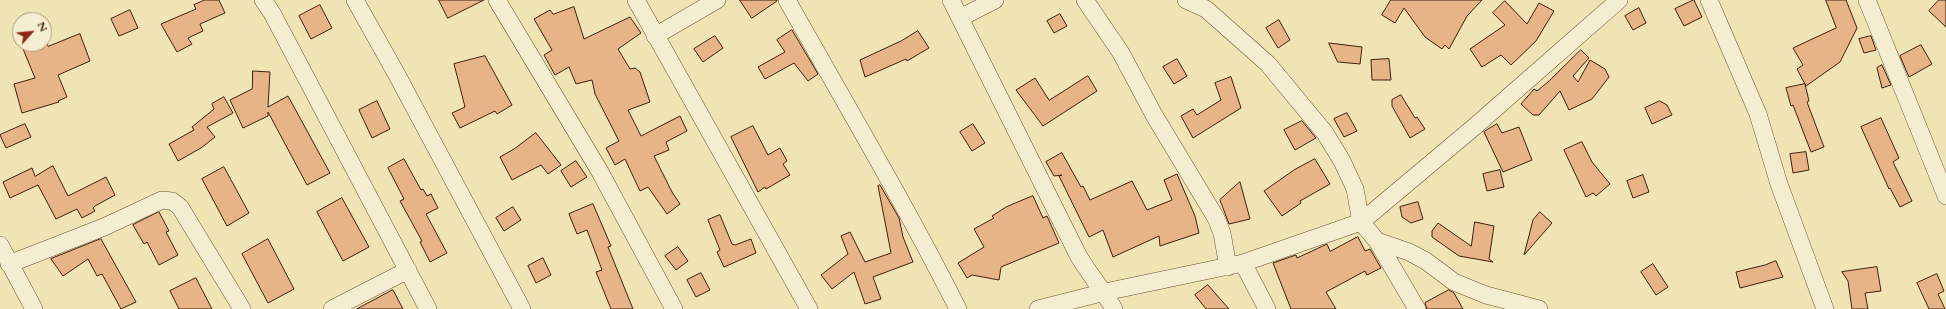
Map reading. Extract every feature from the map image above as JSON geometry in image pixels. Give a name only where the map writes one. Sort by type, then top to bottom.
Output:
[{"type":"street","points":[[263,0],[272,13],[428,309]]},
{"type":"street","points":[[355,0],[397,74],[522,309]]},
{"type":"street","points":[[497,0],[599,170],[674,309]]},
{"type":"street","points":[[636,0],[808,309]]},
{"type":"street","points":[[655,36],[717,0]]},
{"type":"street","points":[[787,0],[895,188],[958,309]]},
{"type":"street","points":[[951,0],[1078,255],[1090,275],[1105,292],[1114,309]]},
{"type":"street","points":[[960,18],[995,0]]},
{"type":"street","points":[[1084,0],[1118,47],[1154,115],[1216,218],[1235,265],[1267,309]]},
{"type":"street","points":[[1186,0],[1206,9],[1258,54],[1325,133],[1342,161],[1355,190],[1362,222],[1377,241],[1417,309]]},
{"type":"street","points":[[1038,309],[1105,292],[1235,265],[1362,222],[1473,128],[1619,0]]},
{"type":"street","points":[[1710,0],[1758,114],[1779,184],[1825,309]]},
{"type":"street","points":[[1867,0],[1946,196]]},
{"type":"street","points":[[9,264],[104,227],[162,200],[172,201],[180,207],[242,309]]},
{"type":"street","points":[[1377,241],[1409,252],[1461,284],[1486,295],[1539,309]]},
{"type":"street","points":[[0,245],[34,309]]},
{"type":"street","points":[[332,309],[408,270]]},
{"type":"building","points":[[205,0],[219,0],[225,13],[200,24],[203,31],[188,38],[192,44],[177,52],[161,24],[196,9],[194,5]]},
{"type":"building","points":[[439,0],[484,0],[448,18]]},
{"type":"building","points":[[740,0],[777,0],[777,1],[752,18]]},
{"type":"building","points":[[1391,0],[1482,0],[1467,16],[1449,49],[1445,45],[1442,49],[1425,37],[1404,8],[1395,23],[1382,15]]},
{"type":"building","points":[[1694,0],[1702,17],[1684,26],[1675,9]]},
{"type":"building","points":[[1826,0],[1846,0],[1857,28],[1840,62],[1806,86],[1797,69],[1803,65],[1793,48],[1836,28]]},
{"type":"building","points":[[1939,0],[1946,0],[1946,27],[1929,11]]},
{"type":"building","points":[[1505,1],[1527,24],[1539,3],[1554,11],[1536,41],[1511,65],[1501,55],[1482,67],[1470,49],[1505,25],[1493,13]]},
{"type":"building","points":[[320,5],[332,28],[311,39],[299,16]]},
{"type":"building","points":[[574,7],[584,39],[630,17],[641,33],[618,49],[630,69],[635,68],[640,72],[650,102],[628,110],[641,136],[680,116],[687,131],[666,142],[669,150],[654,156],[672,192],[680,204],[667,214],[648,187],[640,191],[625,159],[615,165],[606,148],[619,141],[595,94],[592,80],[576,84],[569,67],[555,75],[544,55],[552,50],[534,19],[550,10],[553,14]]},
{"type":"building","points":[[1639,8],[1646,23],[1633,30],[1625,16]]},
{"type":"building","points":[[130,10],[138,28],[119,36],[111,19]]},
{"type":"building","points":[[1060,14],[1067,26],[1054,33],[1047,21]]},
{"type":"building","points":[[1279,20],[1290,40],[1278,48],[1266,28]]},
{"type":"building","points":[[792,30],[818,74],[808,81],[794,63],[765,79],[758,67],[785,52],[777,40]]},
{"type":"building","points":[[918,31],[929,48],[907,61],[906,59],[865,77],[860,60],[901,41]]},
{"type":"building","points":[[80,34],[90,61],[58,75],[67,97],[58,101],[59,102],[22,113],[14,84],[35,78],[24,52],[52,52],[52,44]]},
{"type":"building","points":[[715,36],[723,48],[703,62],[694,49]]},
{"type":"building","points":[[1871,36],[1876,50],[1864,53],[1859,39]]},
{"type":"building","points":[[1329,43],[1362,47],[1360,64],[1338,62]]},
{"type":"building","points":[[1921,45],[1932,64],[1909,77],[1900,56]]},
{"type":"building","points":[[1581,50],[1589,58],[1573,76],[1578,82],[1590,60],[1605,69],[1609,77],[1592,99],[1569,110],[1560,91],[1539,115],[1533,115],[1521,104],[1534,89],[1537,91]]},
{"type":"building","points":[[485,56],[512,105],[497,114],[495,111],[460,128],[452,113],[465,107],[454,64]]},
{"type":"building","points":[[1177,59],[1187,76],[1174,84],[1163,67]]},
{"type":"building","points":[[1389,59],[1391,80],[1372,80],[1371,60]]},
{"type":"building","points":[[1882,65],[1891,85],[1882,88],[1877,68]]},
{"type":"building","points":[[253,71],[270,72],[268,107],[288,96],[330,173],[307,185],[268,112],[268,116],[243,128],[230,100],[252,89]]},
{"type":"building","points":[[1088,76],[1097,91],[1043,126],[1016,90],[1035,78],[1049,100]]},
{"type":"building","points":[[1231,77],[1241,108],[1193,138],[1181,116],[1193,109],[1197,115],[1221,100],[1215,83]]},
{"type":"building","points":[[1805,84],[1809,101],[1807,102],[1824,147],[1811,152],[1793,105],[1791,106],[1786,88]]},
{"type":"building","points":[[1401,95],[1415,118],[1417,117],[1425,129],[1410,138],[1392,106],[1392,100]]},
{"type":"building","points":[[224,97],[233,113],[207,127],[215,137],[201,148],[178,161],[169,144],[194,130],[192,127],[214,109],[212,104]]},
{"type":"building","points":[[377,101],[390,129],[372,138],[359,110]]},
{"type":"building","points":[[1660,101],[1667,105],[1672,115],[1652,124],[1645,108]]},
{"type":"building","points":[[1347,113],[1357,131],[1344,137],[1334,119]]},
{"type":"building","points":[[1881,118],[1899,158],[1893,162],[1912,201],[1900,207],[1890,188],[1889,189],[1861,127]]},
{"type":"building","points":[[1302,121],[1316,138],[1295,150],[1284,130]]},
{"type":"building","points":[[25,124],[31,137],[6,148],[0,135]]},
{"type":"building","points":[[973,124],[985,143],[972,151],[960,132]]},
{"type":"building","points":[[1497,124],[1502,133],[1519,127],[1532,160],[1503,172],[1484,132]]},
{"type":"building","points":[[753,126],[768,155],[780,148],[787,161],[783,164],[790,175],[758,192],[731,137]]},
{"type":"building","points":[[536,133],[561,165],[548,174],[541,165],[512,180],[500,157]]},
{"type":"building","points":[[1582,142],[1592,162],[1610,184],[1596,196],[1593,193],[1586,197],[1564,150]]},
{"type":"building","points":[[1806,152],[1809,170],[1793,173],[1790,154]]},
{"type":"building","points":[[1062,153],[1090,200],[1132,181],[1147,210],[1172,200],[1164,180],[1177,174],[1195,216],[1199,233],[1160,246],[1159,236],[1113,257],[1103,230],[1089,237],[1059,176],[1062,175],[1054,176],[1046,162]]},
{"type":"building","points":[[404,159],[421,190],[423,189],[427,196],[431,194],[438,208],[426,214],[447,253],[430,262],[420,242],[422,241],[400,201],[404,199],[388,168]]},
{"type":"building","points":[[1315,159],[1330,184],[1300,201],[1301,203],[1282,216],[1264,191],[1294,170]]},
{"type":"building","points":[[576,161],[587,177],[571,187],[561,171]]},
{"type":"building","points":[[53,166],[68,196],[106,177],[115,195],[95,206],[93,208],[95,211],[82,218],[77,209],[56,219],[38,185],[10,198],[3,182],[32,168],[35,176]]},
{"type":"building","points":[[224,167],[249,213],[227,226],[202,179]]},
{"type":"building","points":[[1500,170],[1504,187],[1487,191],[1483,174]]},
{"type":"building","points":[[1643,175],[1649,192],[1633,198],[1627,181]]},
{"type":"building","points":[[1240,182],[1250,219],[1229,224],[1220,200]]},
{"type":"building","points":[[880,185],[899,218],[903,237],[913,262],[873,277],[881,299],[865,304],[854,272],[832,289],[821,275],[848,254],[841,236],[850,232],[865,262],[891,253],[878,186]]},
{"type":"building","points":[[1033,196],[1043,218],[1047,216],[1059,243],[1001,267],[999,280],[972,275],[967,278],[958,263],[984,247],[974,229],[994,218],[992,216],[1006,207]]},
{"type":"building","points":[[342,198],[369,247],[343,261],[317,212]]},
{"type":"building","points":[[1418,202],[1423,219],[1411,223],[1402,217],[1400,207]]},
{"type":"building","points":[[593,204],[611,246],[608,247],[633,309],[611,309],[596,272],[602,270],[587,230],[577,234],[569,214]]},
{"type":"building","points":[[513,207],[521,220],[504,231],[496,218]]},
{"type":"building","points":[[159,212],[169,231],[166,232],[178,255],[159,265],[147,242],[144,244],[133,225]]},
{"type":"building","points":[[1540,212],[1552,223],[1524,255],[1533,220]]},
{"type":"building","points":[[720,215],[732,244],[735,245],[751,239],[756,253],[724,267],[717,252],[720,250],[708,220]]},
{"type":"building","points":[[1475,222],[1494,226],[1489,259],[1493,262],[1459,256],[1432,237],[1432,231],[1438,223],[1471,246]]},
{"type":"building","points":[[1358,237],[1365,251],[1370,249],[1381,268],[1367,275],[1365,271],[1326,292],[1336,309],[1291,309],[1273,263],[1296,255],[1297,258],[1327,244],[1330,251]]},
{"type":"building","points":[[101,239],[136,302],[121,309],[102,274],[97,276],[88,259],[63,276],[51,259]]},
{"type":"building","points":[[268,239],[294,289],[268,303],[242,254]]},
{"type":"building","points":[[678,247],[688,261],[676,270],[665,256]]},
{"type":"building","points":[[543,258],[551,275],[536,283],[528,266]]},
{"type":"building","points":[[1776,261],[1783,277],[1740,288],[1736,272]]},
{"type":"building","points":[[1653,264],[1668,287],[1656,295],[1641,272]]},
{"type":"building","points":[[1877,267],[1881,291],[1865,293],[1868,309],[1852,309],[1848,281],[1842,272]]},
{"type":"building","points":[[701,273],[710,290],[696,297],[687,280]]},
{"type":"building","points":[[1937,274],[1944,291],[1938,294],[1945,309],[1929,309],[1917,283]]},
{"type":"building","points":[[196,278],[212,309],[179,309],[170,291]]},
{"type":"building","points":[[1208,285],[1229,309],[1206,309],[1195,295]]},
{"type":"building","points":[[393,290],[403,309],[357,309]]},
{"type":"building","points":[[1449,290],[1454,293],[1463,309],[1427,309],[1425,303]]}]
